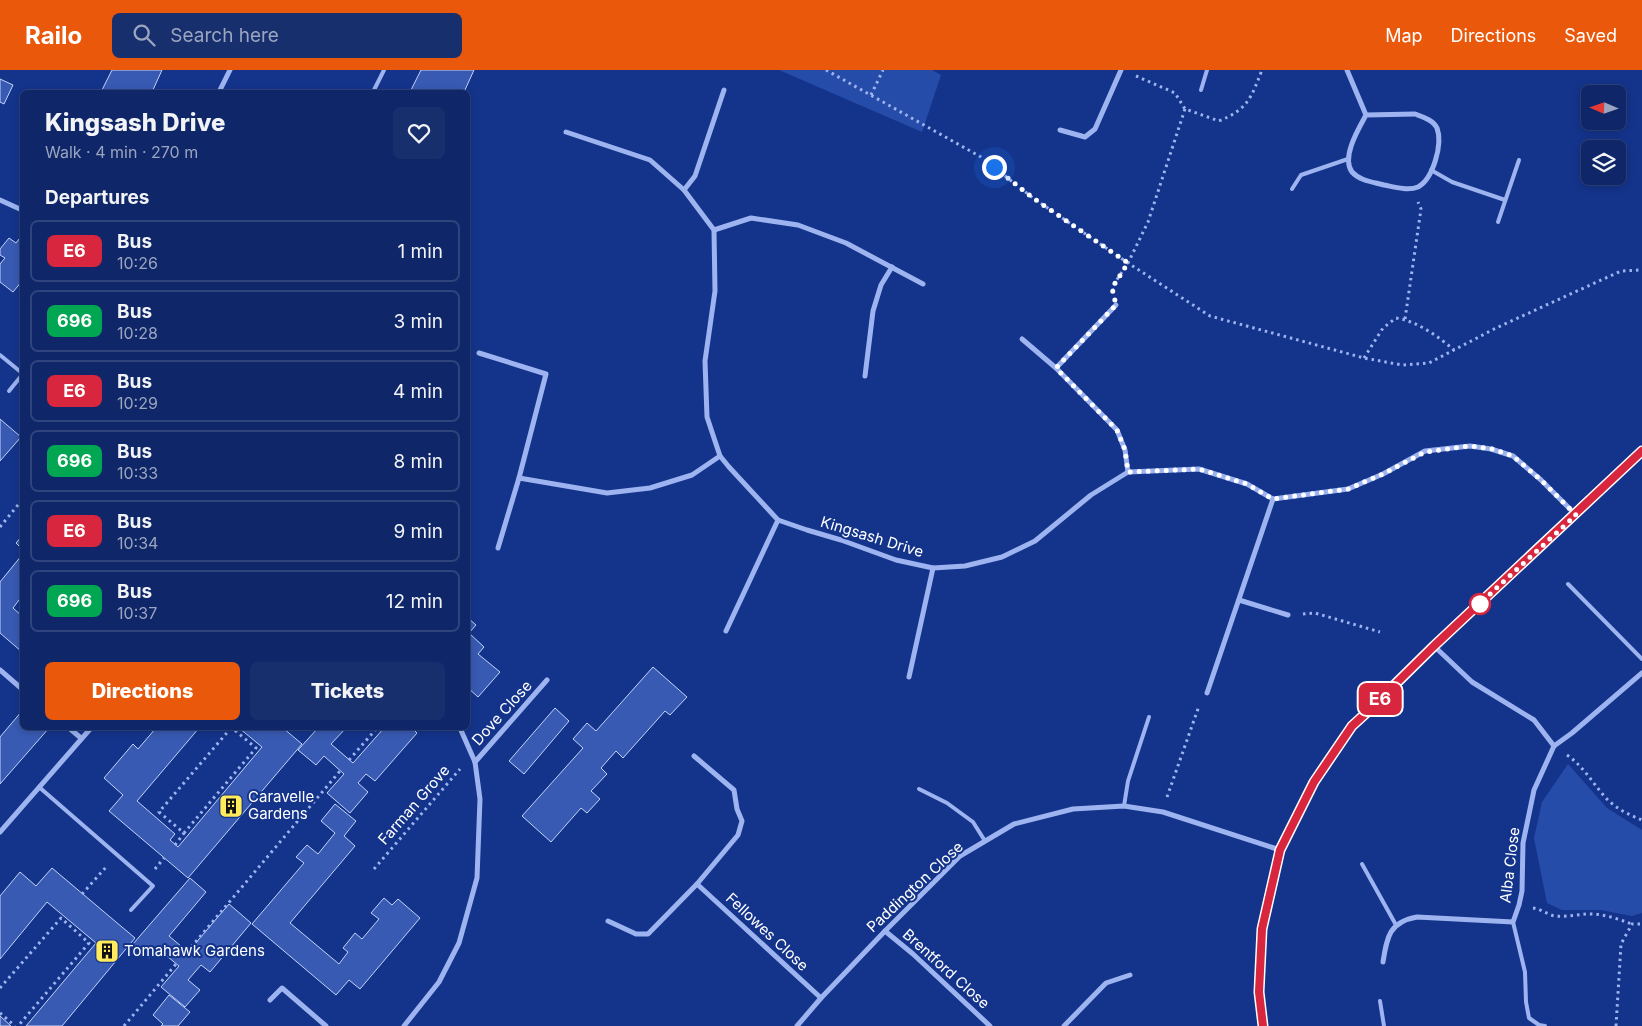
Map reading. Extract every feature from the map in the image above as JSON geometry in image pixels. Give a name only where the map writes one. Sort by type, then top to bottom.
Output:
[{"type":"street","points":[[220,90],[230,70]]},
{"type":"street","points":[[1060,130],[1085,137],[1095,129],[1121,70]]},
{"type":"street","points":[[1347,70],[1366,115]]},
{"type":"street","points":[[684,190],[695,176],[724,90]]},
{"type":"street","points":[[1415,114],[1428,119],[1436,127],[1439,144],[1425,182],[1412,189],[1393,187],[1364,180],[1352,171],[1348,159],[1357,131],[1366,115],[1415,114]]},
{"type":"street","points":[[566,132],[650,160],[684,190],[714,230],[751,218],[798,225],[846,243],[923,284]]},
{"type":"street","points":[[0,200],[20,209]]},
{"type":"street","name":"Kingsash Drive","points":[[714,230],[715,291],[705,361],[707,417],[720,456],[778,520],[896,560],[933,568],[965,566],[984,562],[1002,557],[1035,541],[1091,495],[1128,472],[1199,469],[1247,484],[1273,499]]},
{"type":"street","points":[[865,376],[872,311],[881,285],[892,267]]},
{"type":"street","points":[[1056,368],[1116,305]]},
{"type":"street","points":[[1022,339],[1056,368],[1117,430],[1125,450],[1128,472]]},
{"type":"street","points":[[479,353],[546,374],[519,478],[498,548]]},
{"type":"street","points":[[1207,693],[1273,499],[1348,489],[1383,474],[1425,452],[1470,446],[1492,449],[1513,456],[1541,480],[1576,515]]},
{"type":"street","points":[[1263,1026],[1259,992],[1262,929],[1280,850],[1314,782],[1352,726],[1434,646],[1576,515],[1642,451]]},
{"type":"street","points":[[519,478],[607,493],[650,488],[692,475],[720,456]]},
{"type":"street","points":[[726,631],[778,520]]},
{"type":"street","points":[[909,677],[933,568]]},
{"type":"street","points":[[1238,600],[1288,615]]},
{"type":"street","points":[[1434,646],[1472,682],[1534,720],[1554,746],[1579,728],[1642,673]]},
{"type":"street","points":[[0,670],[20,687]]},
{"type":"street","name":"Dove Close","points":[[474,762],[547,680]]},
{"type":"street","points":[[71,730],[81,738]]},
{"type":"street","points":[[0,832],[89,730]]},
{"type":"street","points":[[404,1026],[439,982],[459,943],[477,878],[480,799],[474,762],[461,730]]},
{"type":"street","name":"Alba Close","points":[[1396,925],[1406,919],[1417,917],[1512,922],[1519,905],[1522,890],[1523,843],[1534,790],[1554,746]]},
{"type":"street","points":[[608,921],[636,934],[648,934],[697,884],[738,835],[742,821],[737,809],[734,790],[694,756]]},
{"type":"street","name":"Paddington Close","points":[[797,1026],[885,931],[960,856],[1014,824],[1073,809],[1124,806],[1162,812],[1280,850]]},
{"type":"street","name":"Fellowes Close","points":[[697,884],[821,998]]},
{"type":"street","points":[[1383,962],[1387,937],[1396,925]]},
{"type":"street","name":"Brentford Close","points":[[885,931],[913,954],[990,1026]]},
{"type":"street","points":[[1064,1026],[1106,983],[1130,975]]},
{"type":"street","points":[[270,1000],[282,988],[326,1026]]},
{"type":"lane","points":[[374,90],[384,70]]},
{"type":"lane","points":[[1201,90],[1207,70]]},
{"type":"lane","points":[[1292,189],[1300,175],[1348,159]]},
{"type":"lane","points":[[1498,222],[1519,160]]},
{"type":"lane","points":[[1431,170],[1452,182],[1505,200]]},
{"type":"lane","points":[[0,355],[20,372]]},
{"type":"lane","points":[[9,391],[20,377]]},
{"type":"lane","points":[[1568,584],[1642,659]]},
{"type":"lane","points":[[1124,806],[1128,781],[1149,717]]},
{"type":"lane","points":[[39,787],[153,886],[131,910]]},
{"type":"lane","points":[[919,789],[947,803],[974,822],[986,841]]},
{"type":"lane","points":[[1362,864],[1396,925]]},
{"type":"lane","points":[[1512,922],[1525,972],[1526,1002],[1529,1018],[1539,1026],[1545,1026]]},
{"type":"lane","points":[[1380,1001],[1384,1026]]},
{"type":"path","points":[[826,70],[981,157],[1033,198],[1210,316],[1364,358],[1402,365],[1429,363],[1496,328],[1621,271],[1641,270]]},
{"type":"path","points":[[871,95],[883,70]]},
{"type":"path","points":[[1116,305],[1112,288],[1128,263],[1148,222],[1185,109]]},
{"type":"path","points":[[1405,320],[1421,209],[1412,189]]},
{"type":"path","points":[[1364,358],[1384,328],[1396,318],[1405,320],[1440,338],[1454,350]]},
{"type":"path","points":[[0,526],[20,502]]},
{"type":"path","points":[[1288,615],[1315,613],[1380,632]]},
{"type":"path","points":[[1162,812],[1200,701],[1207,693]]},
{"type":"path","points":[[184,833],[159,812],[229,730]]},
{"type":"path","points":[[175,845],[256,748],[234,730]]},
{"type":"path","points":[[349,760],[375,730]]},
{"type":"path","points":[[1554,746],[1579,763],[1606,798],[1628,814],[1642,820]]},
{"type":"path","name":"Farman Grove","points":[[374,869],[472,756]]},
{"type":"path","points":[[187,952],[340,770]]},
{"type":"path","points":[[82,894],[117,854]]},
{"type":"path","points":[[1519,905],[1541,909],[1553,916],[1588,914],[1610,916],[1632,924],[1642,924]]},
{"type":"path","points":[[0,988],[62,917],[89,943],[17,1026],[0,1013]]},
{"type":"path","points":[[1616,1026],[1621,944],[1632,924]]},
{"type":"path","points":[[124,1026],[176,964]]},
{"type":"shaded area","points":[[779,70],[932,70],[941,75],[922,132]]},
{"type":"shaded area","points":[[1568,764],[1607,808],[1642,830],[1642,913],[1632,916],[1601,910],[1562,910],[1547,903],[1534,838],[1542,802]]},
{"type":"building","points":[[112,70],[162,70],[153,90],[102,90]]},
{"type":"building","points":[[421,70],[474,70],[465,90],[411,90]]},
{"type":"building","points":[[0,79],[13,85],[4,104],[0,102]]},
{"type":"building","points":[[9,238],[16,243],[20,238],[20,283],[13,292],[0,282],[0,264],[5,258],[0,255],[0,249]]},
{"type":"building","points":[[0,419],[20,438],[0,461]]},
{"type":"building","points":[[20,538],[20,547],[16,543]]},
{"type":"building","points":[[20,557],[20,599],[13,608],[20,614],[20,650],[0,633],[0,582]]},
{"type":"building","points":[[470,620],[476,625],[470,632]]},
{"type":"building","points":[[470,634],[484,647],[478,654],[500,672],[478,697],[470,690]]},
{"type":"building","points":[[653,667],[687,697],[670,715],[665,711],[623,758],[616,751],[601,768],[607,774],[591,791],[600,799],[587,813],[581,808],[551,842],[522,816],[583,748],[573,739],[587,723],[596,731]]},
{"type":"building","points":[[555,708],[569,721],[524,774],[509,761]]},
{"type":"building","points":[[20,713],[20,730],[47,730],[0,784],[0,737]]},
{"type":"building","name":"Caravelle Gardens","points":[[154,730],[197,730],[137,801],[175,834],[170,840],[178,847],[262,747],[241,730],[285,730],[302,744],[188,878],[109,811],[123,795],[104,778],[133,744],[138,749]]},
{"type":"building","points":[[316,730],[344,730],[331,744],[353,763],[382,730],[414,730],[417,733],[375,781],[366,774],[358,783],[368,792],[350,813],[327,793],[344,774],[324,756],[316,765],[298,750]]},
{"type":"building","points":[[335,804],[356,821],[344,836],[355,846],[290,923],[339,964],[348,952],[343,948],[355,933],[362,939],[379,919],[371,913],[384,898],[392,905],[398,899],[420,918],[360,989],[349,980],[336,995],[252,924],[304,863],[296,857],[307,845],[318,854],[335,833],[321,821]]},
{"type":"building","name":"Tomahawk Gardens","points":[[52,868],[135,938],[62,1026],[26,1026],[96,943],[47,902],[0,959],[0,896],[20,872],[36,886]]},
{"type":"building","points":[[190,878],[206,892],[169,936],[188,952],[229,904],[251,923],[210,972],[201,965],[188,980],[200,990],[185,1007],[161,987],[179,966],[157,948],[149,958],[133,944]]},
{"type":"building","points":[[169,995],[190,1012],[178,1026],[161,1026],[163,1024],[153,1015]]},
{"type":"building","points":[[0,1016],[11,1026],[0,1026]]},
{"type":"bus line","name":"E6","points":[[1263,1026],[1259,992],[1262,929],[1280,850],[1314,782],[1352,726],[1434,646],[1576,515],[1642,451]]},
{"type":"place","name":"Caravelle Gardens","points":[[231,806]]},
{"type":"place","name":"Tomahawk Gardens","points":[[107,951]]},
{"type":"route","points":[[994,167],[1033,198],[1128,263],[1112,288],[1116,305],[1056,368],[1117,430],[1125,450],[1128,472],[1199,469],[1247,484],[1273,499],[1348,489],[1383,474],[1425,452],[1470,446],[1492,449],[1513,456],[1541,480],[1576,515],[1477,606],[1480,604]]}]
